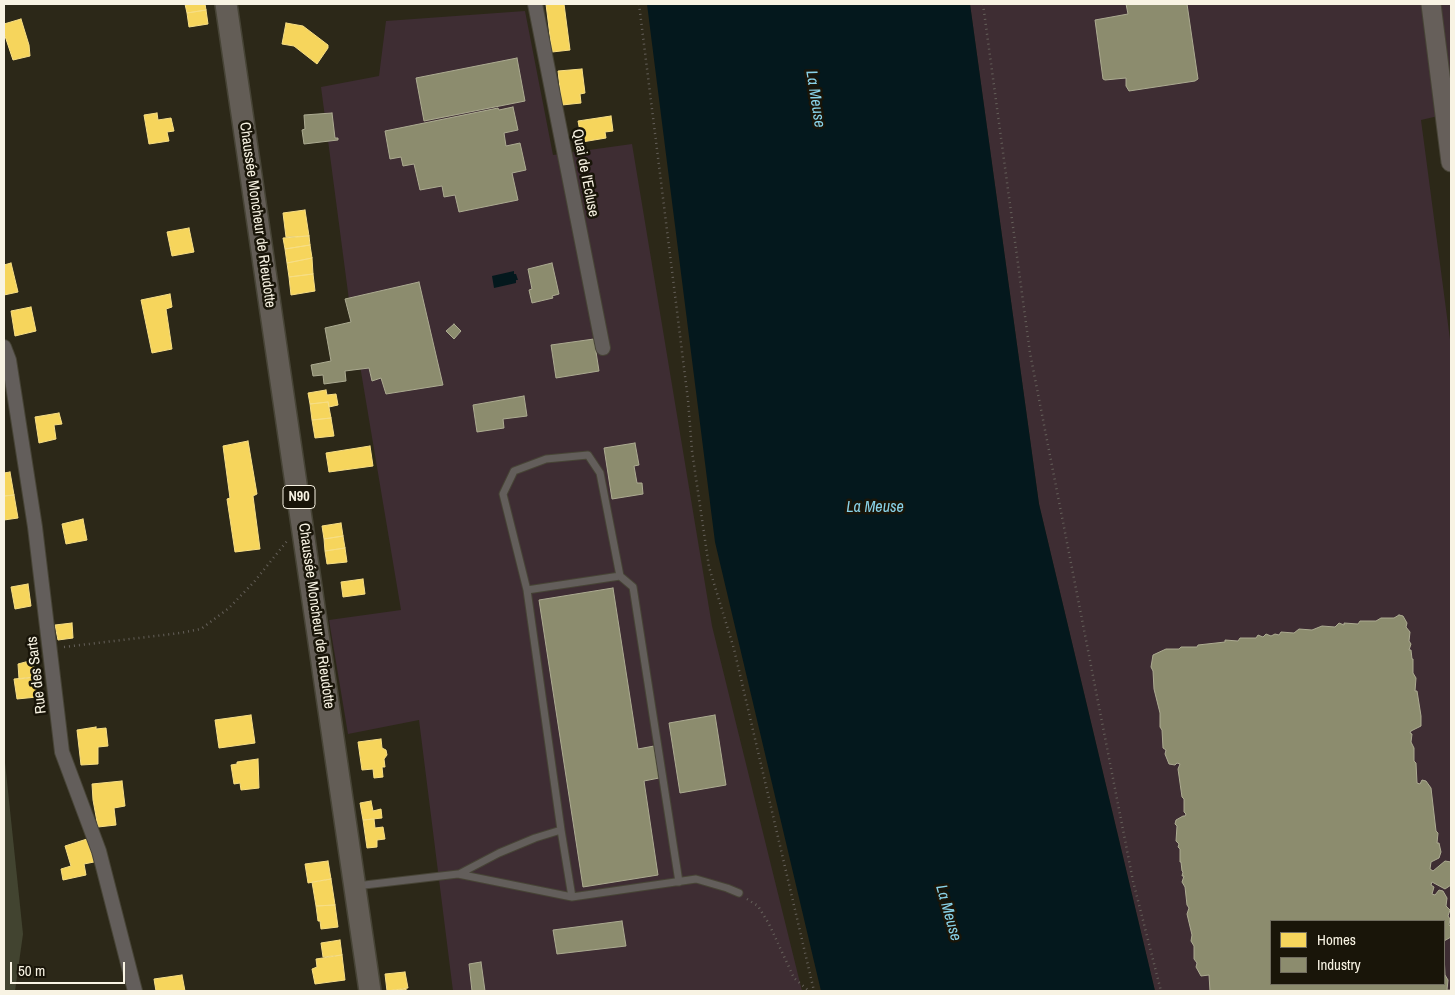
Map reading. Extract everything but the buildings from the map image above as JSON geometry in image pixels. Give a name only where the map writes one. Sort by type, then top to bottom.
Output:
[{"type":"main road","name":"Chaussée Moncheur de Rieudotte","points":[[226,4],[370,991]]},
{"type":"main road","points":[[1431,4],[1451,162]]},
{"type":"street","name":"Quai de l'Ecluse","points":[[534,4],[603,348]]},
{"type":"street","name":"Rue des Sarts","points":[[4,347],[9,360],[29,488],[62,752],[99,852],[135,991]]},
{"type":"lane","points":[[572,897],[527,590],[503,494],[514,471],[546,459],[588,455],[600,473],[620,576],[633,587],[680,882]]},
{"type":"lane","points":[[527,590],[620,576]]},
{"type":"lane","points":[[458,874],[499,853],[535,838],[561,830]]},
{"type":"lane","points":[[356,886],[458,874],[572,897],[696,879],[739,893]]},
{"type":"path","points":[[639,4],[688,400],[692,451],[709,567],[734,649],[814,991]]},
{"type":"path","points":[[983,4],[1030,353],[1134,881],[1161,991]]},
{"type":"path","points":[[50,648],[201,629],[229,608],[254,582],[302,523]]},
{"type":"path","points":[[739,893],[758,906],[770,924],[794,978],[809,991]]},
{"type":"shaded area","points":[[970,4],[1451,4],[1451,113],[1421,120],[1451,347],[1451,991],[1155,991],[1039,504]]},
{"type":"shaded area","points":[[525,11],[553,155],[632,144],[712,626],[802,991],[453,991],[419,720],[348,734],[329,620],[401,610],[349,300],[321,87],[379,76],[386,21]]},
{"type":"green space","points":[[4,753],[23,934],[15,991],[4,991]]},
{"type":"water","name":"La Meuse","points":[[647,4],[970,4],[1039,504],[1155,991],[821,991],[715,542]]},
{"type":"water","points":[[514,271],[518,280],[516,280],[516,283],[494,288],[492,276]]}]
